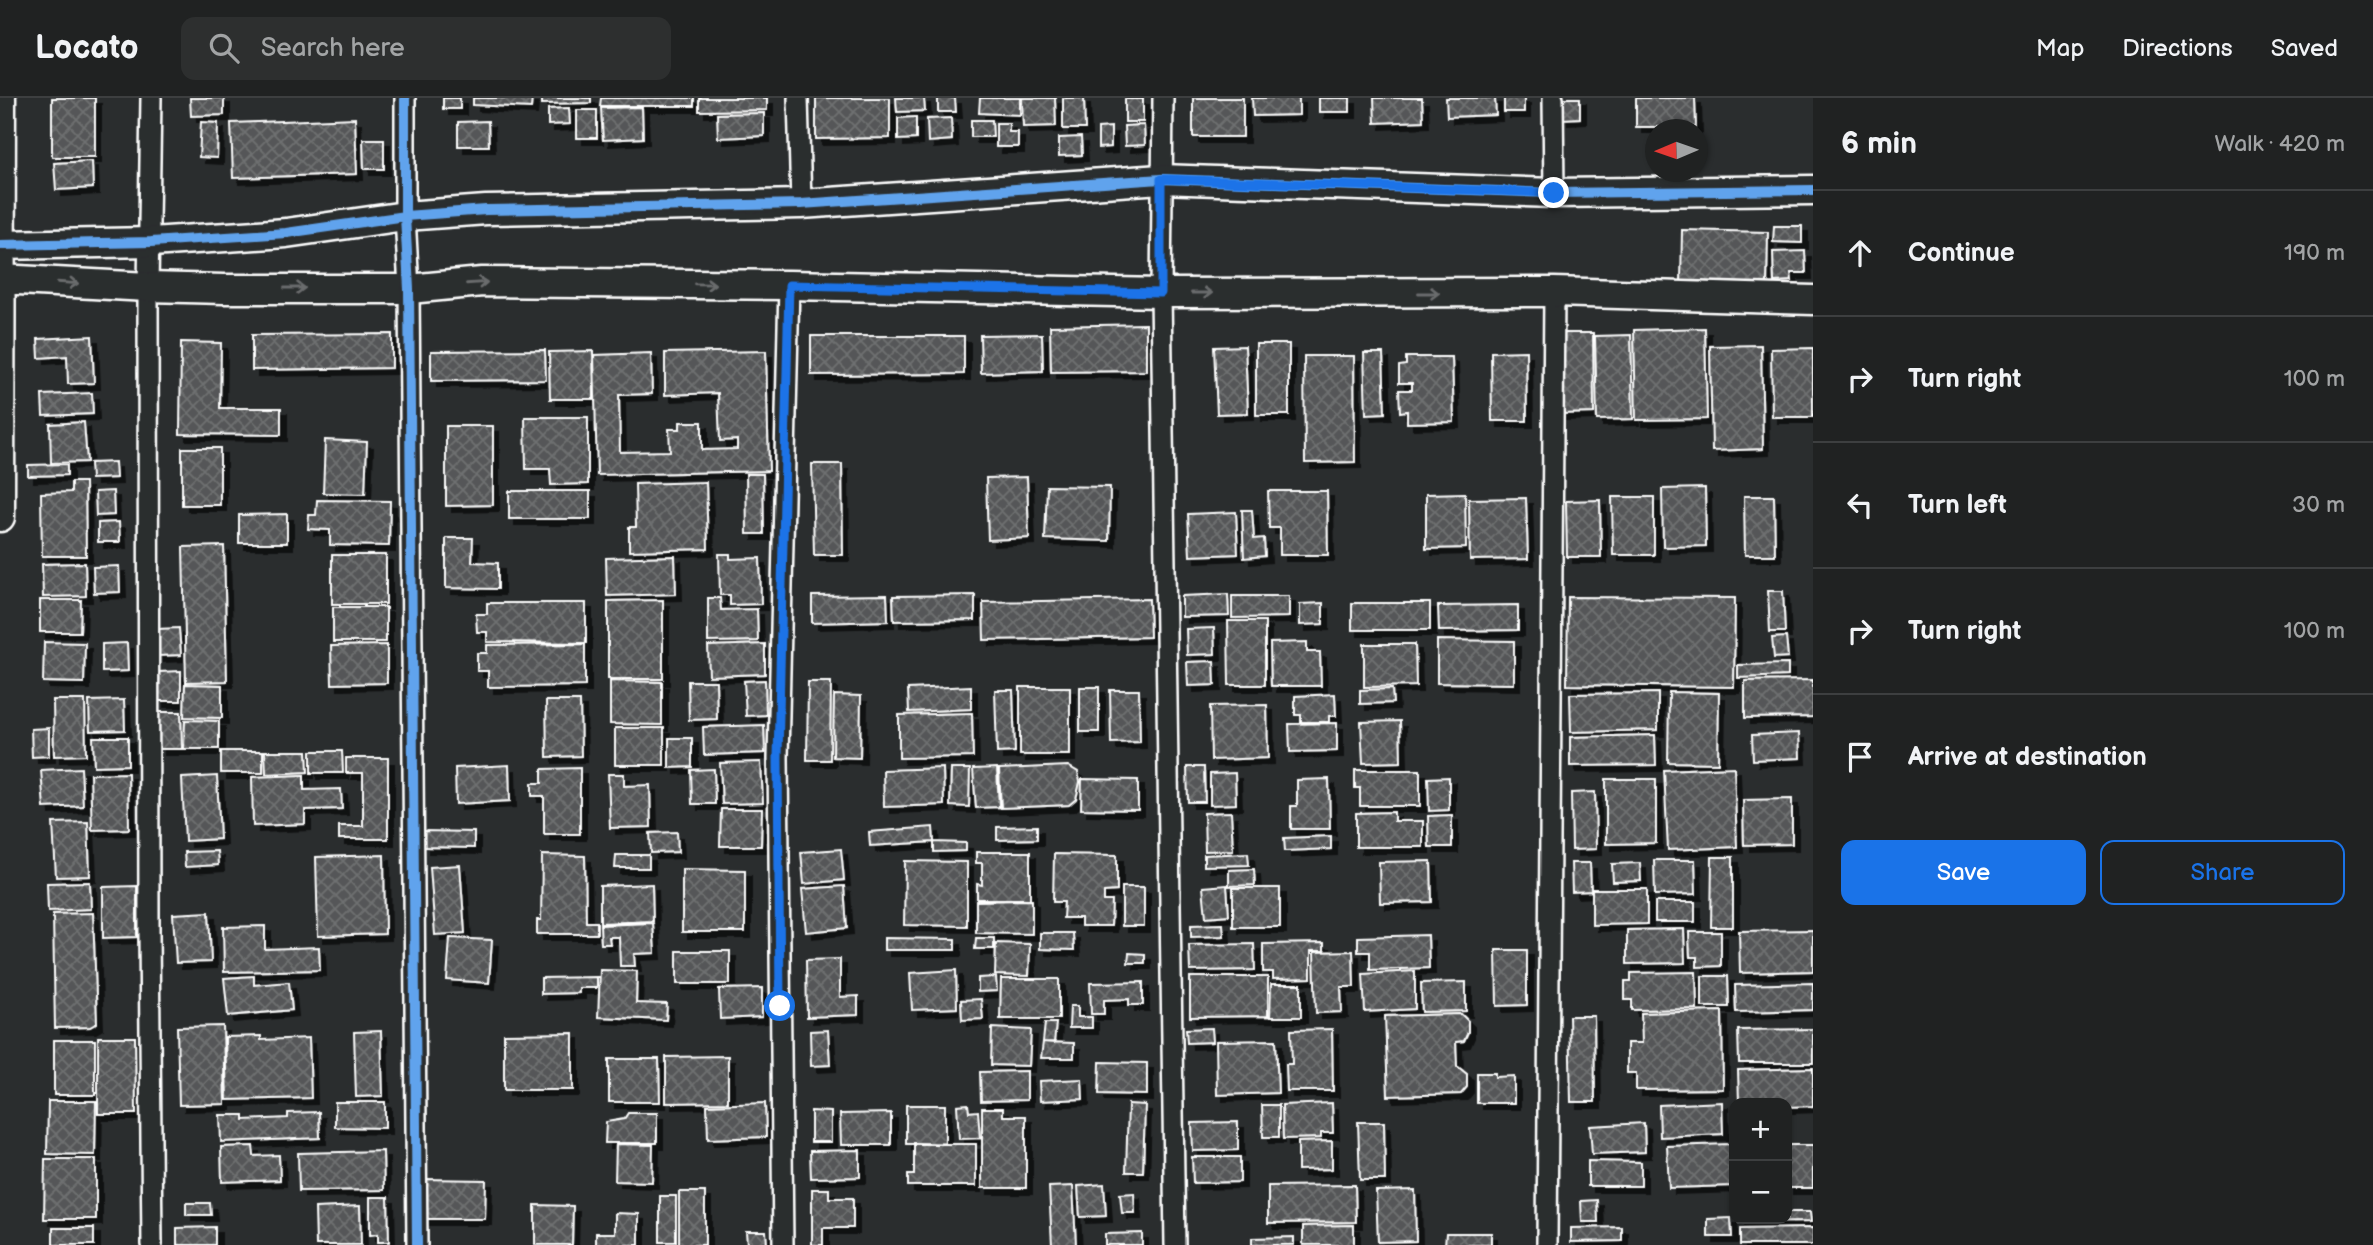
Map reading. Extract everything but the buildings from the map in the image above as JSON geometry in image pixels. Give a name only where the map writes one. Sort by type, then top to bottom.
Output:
[{"type":"street","points":[[0,517],[1,98]]},
{"type":"street","points":[[151,98],[151,242],[148,288],[152,1245]]},
{"type":"street","points":[[405,98],[405,216],[410,289],[417,1245]]},
{"type":"street","points":[[798,98],[800,204]]},
{"type":"street","points":[[1163,98],[1161,293],[1175,1245]]},
{"type":"street","points":[[1553,98],[1554,193]]},
{"type":"street","points":[[1,245],[151,242],[286,233],[405,216],[486,210],[800,204],[1161,179],[1554,193],[1813,190]]},
{"type":"street","points":[[1,279],[148,288],[410,289],[482,282],[1161,293],[1554,292],[1813,300]]},
{"type":"street","points":[[783,1245],[778,758],[789,285]]},
{"type":"street","points":[[1547,1245],[1554,292]]},
{"type":"cycle path","points":[[405,98],[417,1245]]},
{"type":"cycle path","points":[[0,245],[151,242],[286,233],[405,216],[486,210],[801,204],[1161,179],[1554,193],[1813,190]]},
{"type":"route","points":[[780,1006],[778,758],[789,285],[1161,293],[1161,179],[1554,193]]}]
